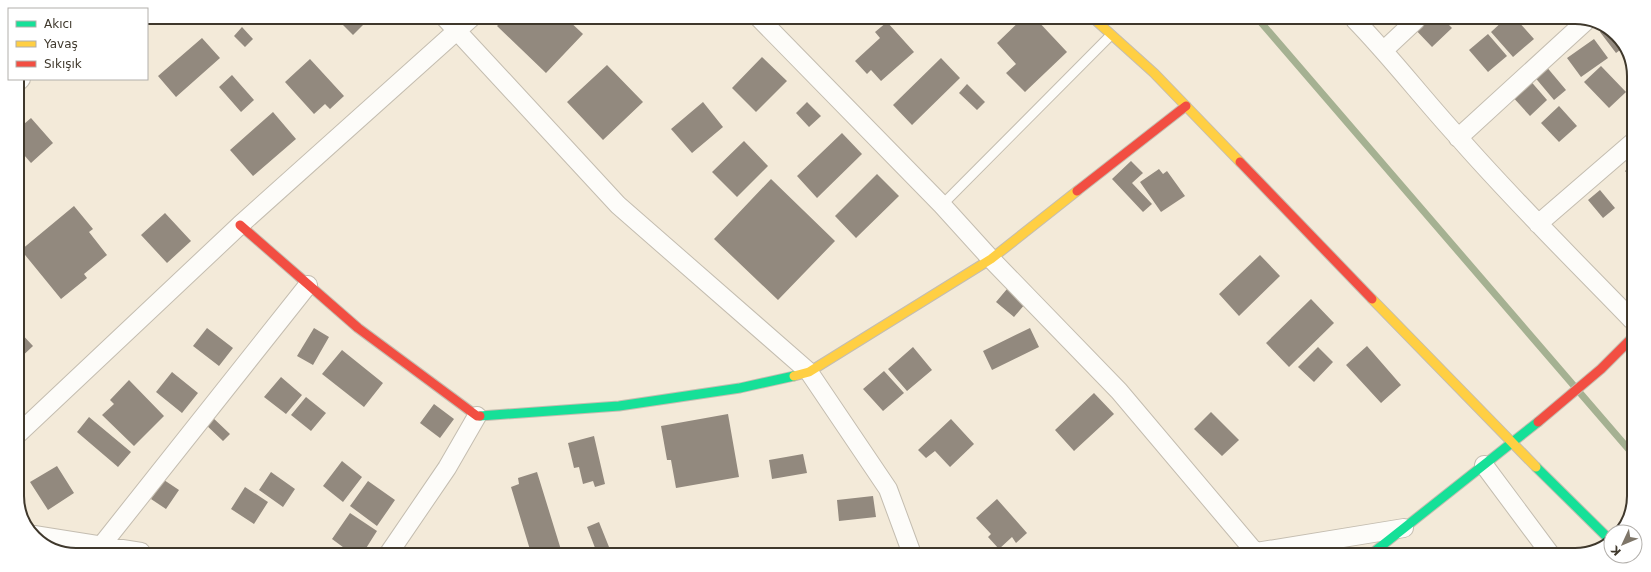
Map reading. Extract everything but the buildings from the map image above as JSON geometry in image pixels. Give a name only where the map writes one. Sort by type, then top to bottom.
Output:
[{"type":"street","points":[[451,24],[618,205],[809,372],[888,489],[910,548]]},
{"type":"street","points":[[24,428],[240,225],[464,24]]},
{"type":"street","points":[[766,24],[942,205],[991,259],[1119,391],[1245,548]]},
{"type":"street","points":[[1100,24],[1154,73],[1512,443],[1603,533]]},
{"type":"street","points":[[1359,24],[1384,50],[1458,138],[1538,224],[1627,315]]},
{"type":"street","points":[[1384,50],[1412,24]]},
{"type":"street","points":[[1458,138],[1582,24]]},
{"type":"street","points":[[240,225],[358,328],[477,416],[619,406],[740,388],[809,372],[991,259],[1186,106]]},
{"type":"street","points":[[1538,224],[1627,147]]},
{"type":"street","points":[[102,546],[308,285]]},
{"type":"street","points":[[1388,548],[1404,528],[1526,432],[1601,369],[1627,343]]},
{"type":"street","points":[[392,548],[447,468],[477,416]]},
{"type":"street","points":[[1484,465],[1546,548]]},
{"type":"street","points":[[1280,548],[1404,528]]},
{"type":"street","points":[[45,537],[109,548]]},
{"type":"lane","points":[[942,205],[1112,35]]},
{"type":"waterway","points":[[1262,24],[1627,447]]},
{"type":"traffic: fast","points":[[480,416],[619,406],[740,388],[794,376]]},
{"type":"traffic: fast","points":[[1379,548],[1538,422]]},
{"type":"traffic: fast","points":[[1536,467],[1603,533]]},
{"type":"traffic: slow","points":[[1100,24],[1154,73],[1240,162]]},
{"type":"traffic: slow","points":[[794,376],[809,372],[991,259],[1077,191]]},
{"type":"traffic: slow","points":[[1372,299],[1536,467]]},
{"type":"traffic: jam","points":[[1077,191],[1186,106]]},
{"type":"traffic: jam","points":[[1240,162],[1372,299]]},
{"type":"traffic: jam","points":[[240,225],[358,328],[477,416],[480,416]]},
{"type":"traffic: jam","points":[[1538,422],[1601,369],[1627,343]]}]
